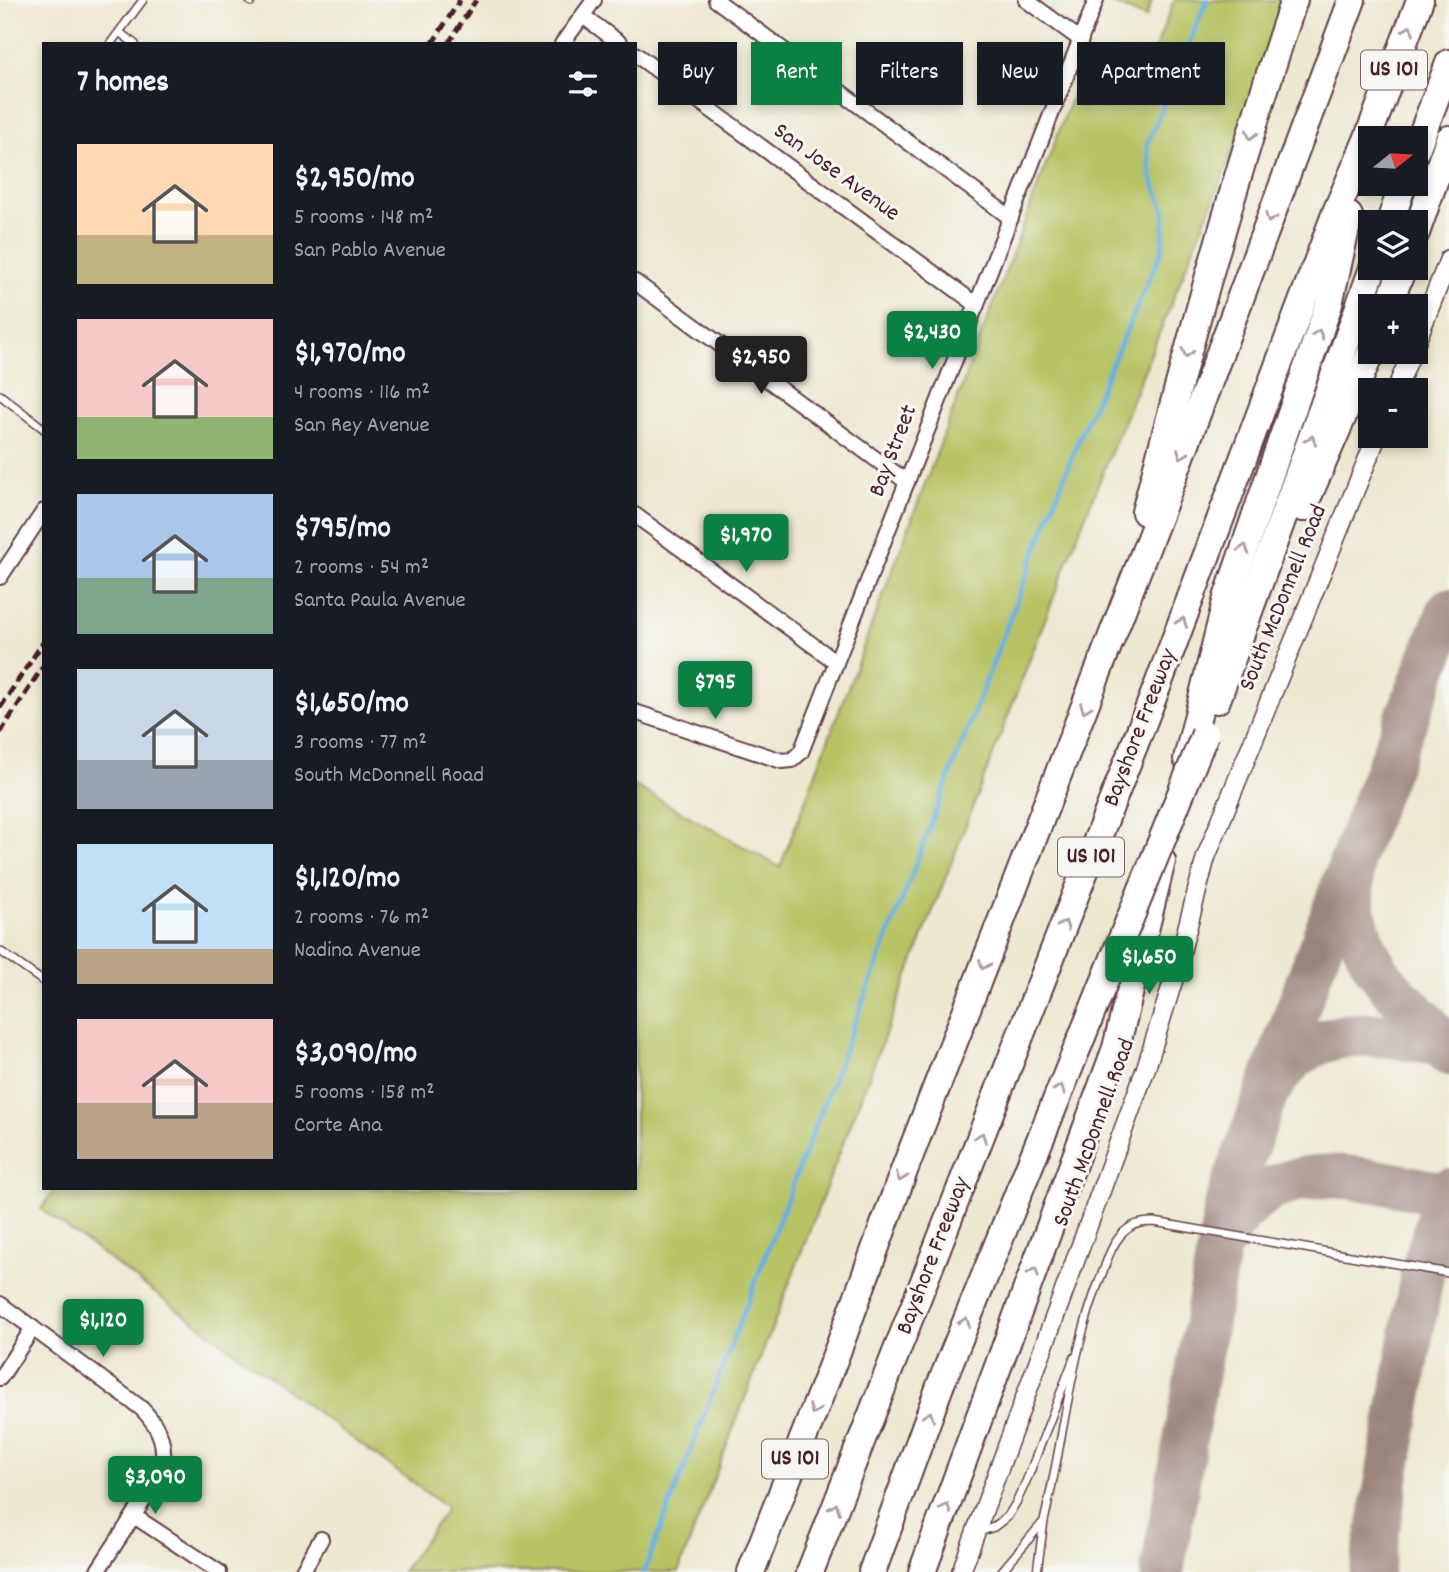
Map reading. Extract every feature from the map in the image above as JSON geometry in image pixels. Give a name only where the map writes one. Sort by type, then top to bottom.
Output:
[{"type":"highway","points":[[1110,644],[1203,294],[1294,0]]},
{"type":"highway","name":"US 101","points":[[751,1572],[905,1168],[1110,644],[1350,0]]},
{"type":"highway","name":"Bayshore Freeway","points":[[1372,126],[1420,0]]},
{"type":"highway","points":[[1425,126],[1449,63]]},
{"type":"highway","points":[[1424,210],[1449,139]]},
{"type":"highway","name":"Bayshore Freeway","points":[[810,1572],[1185,614],[1336,212],[1358,161]]},
{"type":"highway","points":[[922,1572],[1116,1048],[1227,598],[1329,304],[1358,179]]},
{"type":"highway","points":[[1205,734],[1369,280]]},
{"type":"highway","points":[[872,1572],[940,1386],[1205,734],[1366,364]]},
{"type":"street","points":[[564,42],[594,0]]},
{"type":"street","points":[[716,0],[1011,218]]},
{"type":"street","points":[[1026,0],[1081,40]]},
{"type":"street","name":"Bay Street","points":[[637,713],[782,761],[792,760],[801,752],[1096,0]]},
{"type":"street","points":[[583,16],[618,42]]},
{"type":"street","name":"San Jose Avenue","points":[[637,55],[977,304]]},
{"type":"street","points":[[1428,312],[1449,259]]},
{"type":"street","points":[[637,283],[907,482]]},
{"type":"street","name":"South McDonnell Road","points":[[961,1572],[1146,1068],[1174,978],[1206,857],[1372,448]]},
{"type":"street","points":[[0,577],[42,515]]},
{"type":"street","points":[[637,516],[836,662]]},
{"type":"street","points":[[0,1304],[141,1408],[152,1419],[164,1445],[164,1461],[160,1475],[97,1572]]},
{"type":"street","points":[[0,1378],[33,1328]]},
{"type":"street","points":[[134,1516],[219,1572]]},
{"type":"street","points":[[302,1572],[321,1539]]},
{"type":"lane","points":[[112,42],[143,0]]},
{"type":"lane","points":[[119,32],[132,42]]},
{"type":"lane","points":[[0,395],[42,427]]},
{"type":"lane","points":[[0,951],[42,981]]},
{"type":"lane","points":[[975,1534],[994,1527],[1007,1516],[1017,1501],[1080,1341],[1098,1282],[1114,1243],[1137,1222],[1154,1222],[1449,1273]]},
{"type":"lane","points":[[1037,1572],[1044,1521],[1057,1468],[1080,1341]]},
{"type":"lane","points":[[1001,1572],[1044,1521]]},
{"type":"green space","points":[[1112,0],[1152,0],[1146,18],[1111,3]]},
{"type":"green space","points":[[1174,0],[1294,0],[1078,534],[678,1572],[402,1572],[447,1508],[41,1209],[55,1190],[637,1190],[637,787],[780,867],[1077,83],[1077,105],[1225,105],[1225,42],[1158,42]]},
{"type":"waterway","points":[[644,1572],[1080,436],[1162,250],[1165,211],[1151,176],[1147,145],[1207,0]]},
{"type":"taxiway","points":[[1162,1572],[1227,1202],[1358,843],[1449,610]]},
{"type":"taxiway","points":[[1352,872],[1357,921],[1367,951],[1384,979],[1431,1028],[1449,1054]]},
{"type":"taxiway","points":[[1273,1084],[1290,1062],[1310,1048],[1331,1039],[1376,1035],[1449,1045]]},
{"type":"taxiway","points":[[1224,1240],[1244,1210],[1268,1191],[1294,1180],[1355,1178],[1449,1195]]},
{"type":"taxiway","points":[[1371,1572],[1423,1269],[1449,1190]]},
{"type":"railway","points":[[433,42],[460,0]]},
{"type":"railway","points":[[449,42],[476,0]]},
{"type":"railway","points":[[0,708],[42,644]]},
{"type":"railway","points":[[0,733],[42,668]]}]
